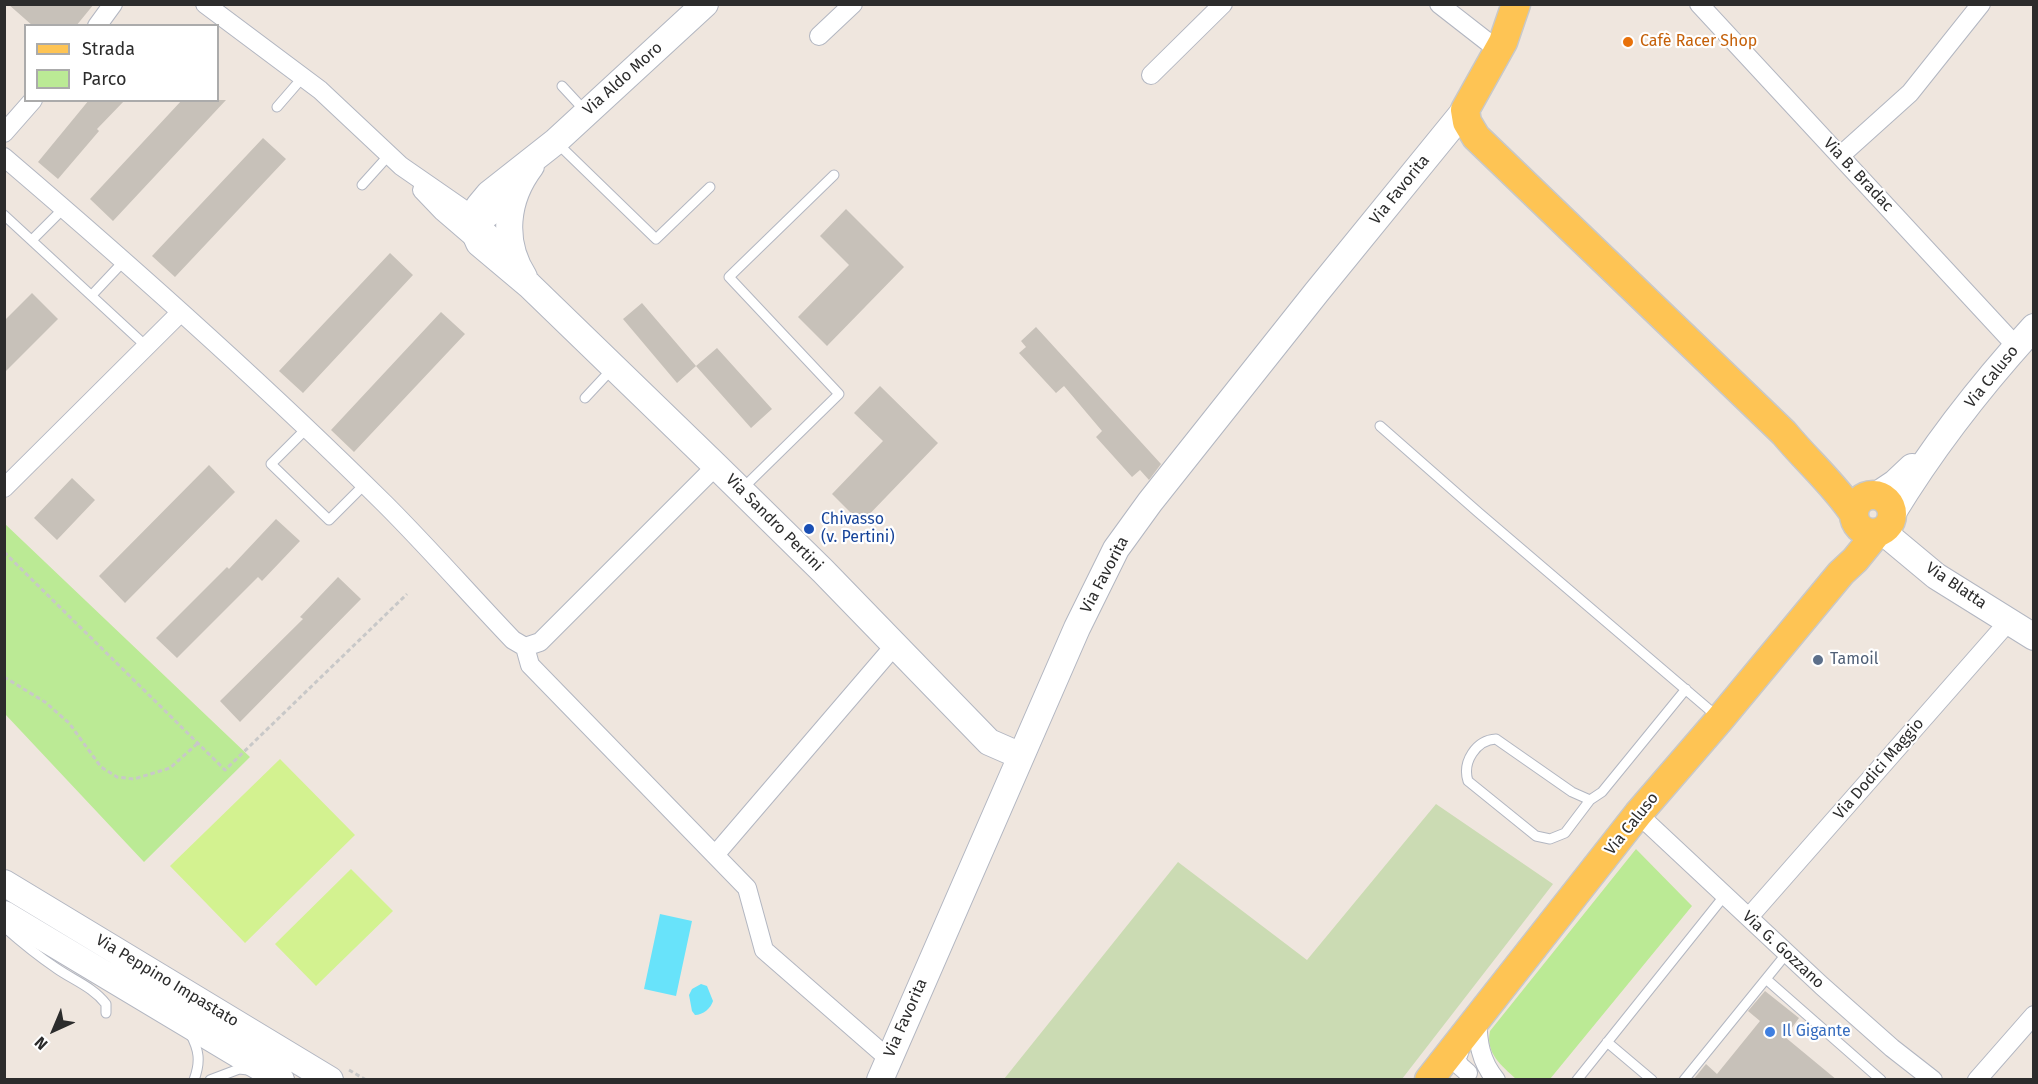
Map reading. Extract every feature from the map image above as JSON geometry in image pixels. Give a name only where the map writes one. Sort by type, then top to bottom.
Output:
[{"type":"main road","points":[[1516,4],[1500,46],[1465,110],[1467,122],[1476,137],[1784,433],[1814,453],[1857,488],[1873,515]]},
{"type":"main road","points":[[1500,46],[1532,4]]},
{"type":"main road","name":"Via Caluso","points":[[1431,1077],[1460,1062],[1477,1018],[1638,814],[1841,573],[1851,546],[1873,515]]},
{"type":"street","points":[[205,4],[320,90],[395,160],[428,198],[513,256]]},
{"type":"street","points":[[819,36],[853,4]]},
{"type":"street","points":[[1151,75],[1223,4]]},
{"type":"street","points":[[1439,4],[1500,46]]},
{"type":"street","name":"Via B. Bradac","points":[[1699,4],[2016,346]]},
{"type":"street","points":[[1840,156],[1910,93],[1982,4]]},
{"type":"street","points":[[98,24],[114,6]]},
{"type":"street","name":"Via Aldo Moro","points":[[473,227],[479,206],[507,189],[701,6]]},
{"type":"street","points":[[4,134],[31,102]]},
{"type":"street","name":"Via Favorita","points":[[884,1069],[1077,628],[1116,549],[1150,502],[1465,110]]},
{"type":"street","points":[[4,157],[64,208],[306,429],[364,485],[518,644],[525,647],[540,642],[716,466]]},
{"type":"street","points":[[395,160],[445,196],[529,285]]},
{"type":"street","points":[[445,196],[469,196],[507,189],[513,256],[529,285]]},
{"type":"street","name":"Via Sandro Pertini","points":[[529,285],[716,466],[989,742],[1021,756]]},
{"type":"street","points":[[4,488],[180,313]]},
{"type":"street","name":"Via Caluso","points":[[1873,515],[1951,429],[2016,346],[2034,327]]},
{"type":"street","name":"Via Blatta","points":[[1873,515],[1936,576],[2034,637]]},
{"type":"street","name":"Via Dodici Maggio","points":[[1749,917],[2009,621]]},
{"type":"street","points":[[715,855],[895,645]]},
{"type":"street","points":[[525,647],[530,665],[747,888],[764,950],[884,1069]]},
{"type":"street","name":"Via G. Gozzano","points":[[1638,814],[1787,953],[1928,1078]]},
{"type":"street","name":"Via Peppino Impastato","points":[[4,882],[330,1080]]},
{"type":"street","name":"Via Peppino Impastato","points":[[4,914],[274,1076]]},
{"type":"street","points":[[1977,1080],[2034,1015]]},
{"type":"street","points":[[1477,1018],[1479,1052],[1492,1074]]},
{"type":"street","points":[[1469,1054],[1492,1074],[1460,1062],[1469,1054]]},
{"type":"lane","points":[[277,107],[303,77]]},
{"type":"lane","points":[[562,86],[587,113]]},
{"type":"lane","points":[[548,148],[656,239],[710,188]]},
{"type":"lane","points":[[362,185],[395,160]]},
{"type":"lane","points":[[740,490],[839,394],[729,277],[834,175]]},
{"type":"lane","points":[[33,239],[64,208]]},
{"type":"lane","points":[[4,215],[33,239],[147,347]]},
{"type":"lane","points":[[92,295],[123,262]]},
{"type":"lane","points":[[585,398],[614,366]]},
{"type":"lane","points":[[1380,426],[1720,719]]},
{"type":"lane","points":[[306,429],[271,464],[329,520],[364,485]]},
{"type":"lane","points":[[1590,800],[1572,792],[1496,739],[1488,740],[1476,749],[1467,762],[1465,771],[1468,781],[1536,836],[1550,839],[1564,833],[1590,800],[1602,792],[1686,689]]},
{"type":"lane","points":[[1577,1080],[1725,895]]},
{"type":"lane","points":[[4,927],[25,946],[57,969],[94,991],[106,1004],[106,1013]]},
{"type":"lane","points":[[1684,1080],[1787,953]]},
{"type":"lane","points":[[1766,979],[1881,1080]]},
{"type":"lane","points":[[183,1021],[200,1056],[199,1068],[194,1080]]},
{"type":"lane","points":[[1607,1042],[1652,1080]]},
{"type":"lane","points":[[210,1080],[239,1069],[274,1076]]},
{"type":"path","points":[[4,552],[225,770],[407,594]]},
{"type":"path","points":[[4,677],[45,702],[69,723],[101,767],[117,777],[134,779],[170,768],[198,743]]},
{"type":"green space","points":[[4,523],[250,757],[144,862],[5,714]]},
{"type":"green space","points":[[280,759],[355,835],[245,943],[170,866]]},
{"type":"green space","points":[[1436,804],[1553,884],[1402,1079],[1004,1079],[1178,862],[1307,960]]},
{"type":"green space","points":[[1636,849],[1692,906],[1550,1079],[1516,1079],[1500,1064],[1492,1052],[1490,1031]]},
{"type":"green space","points":[[351,869],[393,911],[316,986],[275,944]]},
{"type":"water","points":[[660,914],[692,921],[676,996],[644,989]]},
{"type":"water","points":[[701,984],[707,986],[713,1001],[706,1011],[695,1015],[689,995],[692,989]]},
{"type":"building","points":[[8,4],[94,4],[78,24],[31,24]]},
{"type":"building","points":[[226,100],[113,221],[90,199],[180,102]]},
{"type":"building","points":[[87,102],[123,102],[97,129],[99,131],[58,179],[38,162]]},
{"type":"building","points":[[263,138],[286,159],[175,277],[152,256]]},
{"type":"building","points":[[846,209],[904,267],[827,346],[798,317],[849,265],[820,236]]},
{"type":"building","points":[[390,253],[413,275],[303,393],[279,371]]},
{"type":"building","points":[[32,293],[58,319],[4,373],[4,321]]},
{"type":"building","points":[[642,303],[696,366],[677,383],[623,319]]},
{"type":"building","points":[[441,312],[465,334],[354,452],[331,430]]},
{"type":"building","points":[[1036,327],[1161,464],[1149,480],[1140,470],[1132,477],[1096,437],[1102,431],[1064,386],[1056,393],[1019,353],[1026,347],[1021,341]]},
{"type":"building","points":[[717,348],[772,409],[751,428],[696,366]]},
{"type":"building","points":[[880,386],[938,443],[861,523],[832,494],[883,441],[854,413]]},
{"type":"building","points":[[209,465],[235,492],[125,603],[99,576]]},
{"type":"building","points":[[72,478],[95,500],[57,540],[34,518]]},
{"type":"building","points":[[276,519],[300,541],[262,581],[258,577],[177,658],[156,638],[227,567],[229,569]]},
{"type":"building","points":[[338,577],[361,599],[240,722],[220,701],[303,619],[300,617]]},
{"type":"building","name":"Il Gigante","points":[[1765,991],[1799,1018],[1785,1037],[1837,1080],[1693,1080],[1706,1064],[1717,1074],[1760,1021],[1748,1011]]},
{"type":"place","name":"Cafè Racer Shop","points":[[1628,42]]},
{"type":"place","name":"Chivasso (v. Pertini)","points":[[809,529]]},
{"type":"place","name":"Tamoil","points":[[1818,660]]},
{"type":"place","name":"Il Gigante","points":[[1770,1032]]}]
